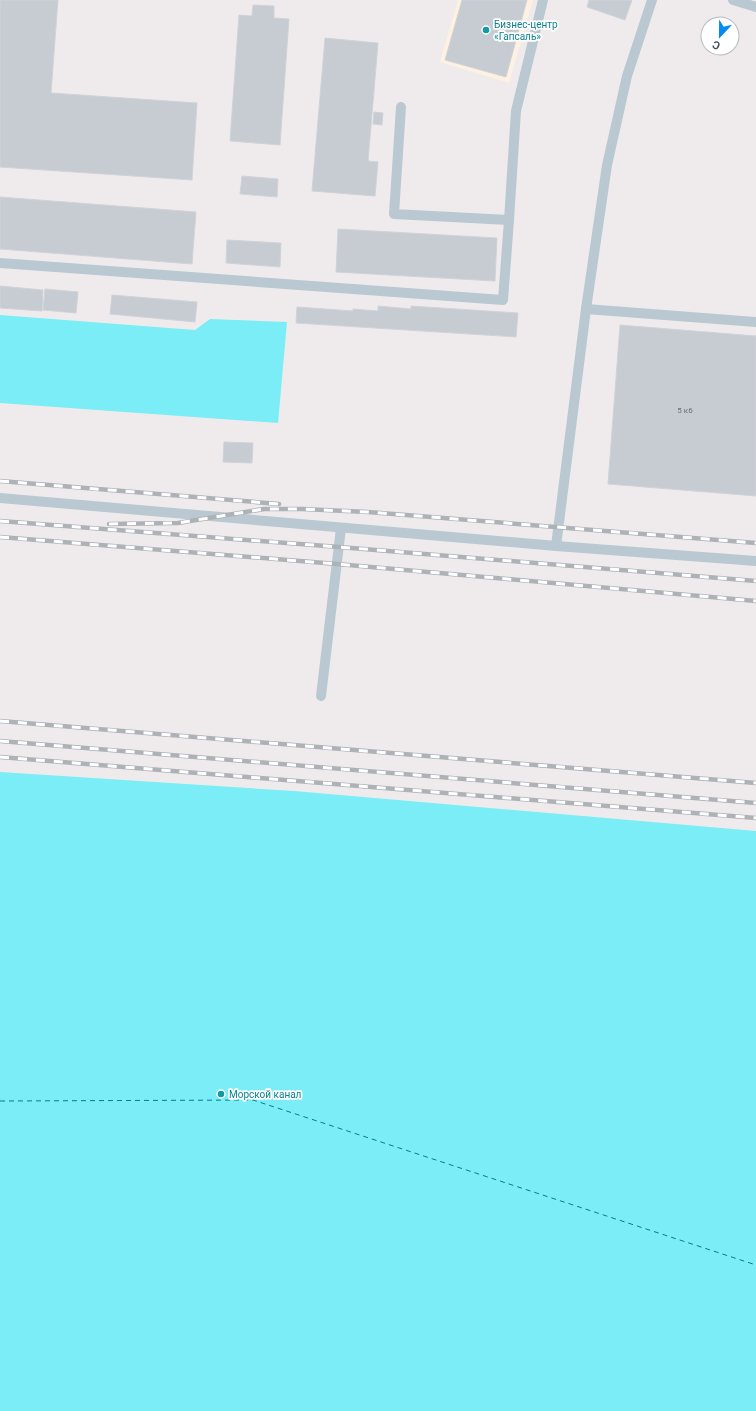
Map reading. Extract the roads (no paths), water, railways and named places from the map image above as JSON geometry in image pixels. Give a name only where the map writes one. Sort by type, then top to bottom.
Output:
[{"type":"lane","points":[[0,263],[503,300],[516,111],[543,0]]},
{"type":"lane","points":[[556,546],[586,309],[607,165],[627,76],[652,0]]},
{"type":"lane","points":[[733,0],[756,7]]},
{"type":"lane","points":[[402,107],[394,214],[509,220]]},
{"type":"lane","points":[[586,309],[756,322]]},
{"type":"lane","points":[[0,498],[556,546],[756,561]]},
{"type":"lane","points":[[321,696],[341,528]]},
{"type":"water","points":[[0,315],[195,330],[210,319],[287,322],[278,423],[0,403]]},
{"type":"water","points":[[0,772],[294,791],[756,831],[756,1411],[0,1411]]},
{"type":"railway","points":[[0,481],[279,504]]},
{"type":"railway","points":[[109,524],[178,523],[264,509],[302,509],[368,512],[756,543]]},
{"type":"railway","points":[[0,521],[756,581]]},
{"type":"railway","points":[[0,537],[337,564],[756,601]]},
{"type":"railway","points":[[0,721],[756,783]]},
{"type":"railway","points":[[0,741],[756,803]]},
{"type":"railway","points":[[0,757],[756,818]]},
{"type":"place","name":"Бизнес-центр «Гапсаль»","points":[[486,30]]},
{"type":"place","name":"Морской канал","points":[[221,1094]]}]
